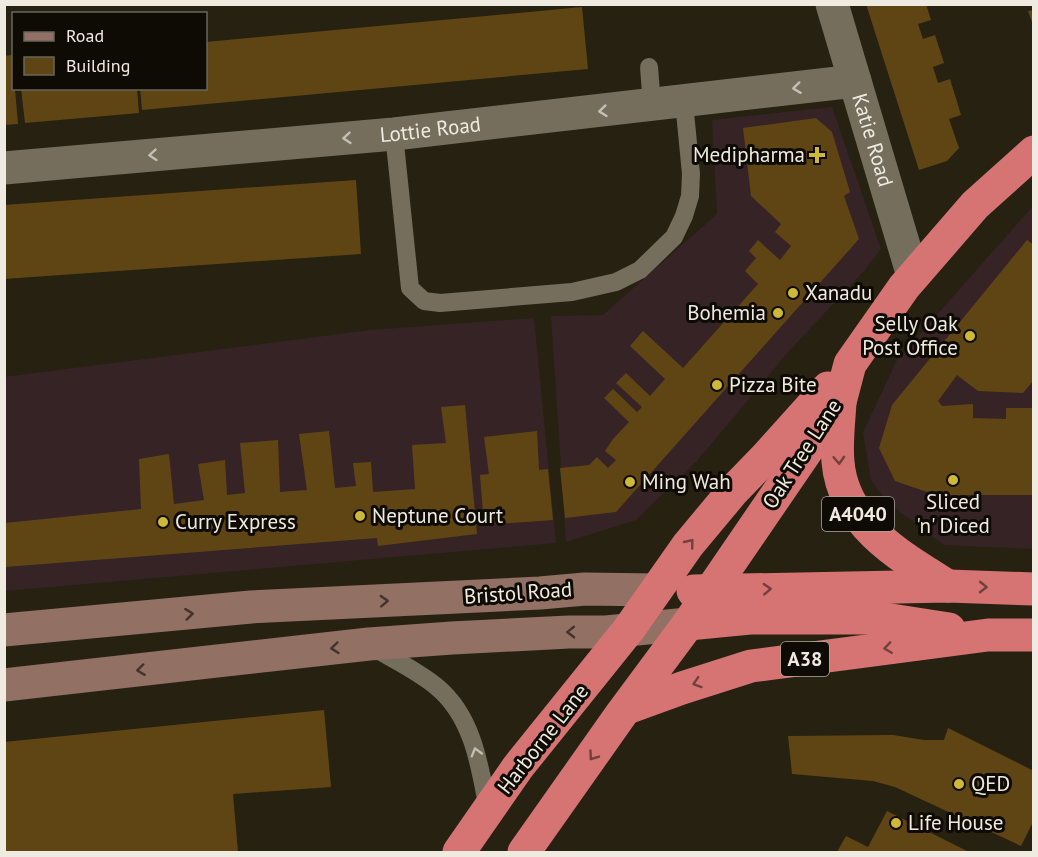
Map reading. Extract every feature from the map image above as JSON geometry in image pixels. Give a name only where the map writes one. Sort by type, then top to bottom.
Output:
[{"type":"highway","name":"Oak Tree Lane","points":[[688,624],[840,402],[850,364],[913,276],[975,205],[1034,152]]},
{"type":"highway","name":"Harborne Lane","points":[[459,852],[536,744],[629,629],[688,545],[733,490],[850,364]]},
{"type":"highway","name":"A4040","points":[[840,402],[837,463],[844,492],[851,506],[863,522],[891,550],[948,586]]},
{"type":"highway","name":"Bristol Road","points":[[656,590],[948,586],[1034,589]]},
{"type":"highway","name":"A38","points":[[688,624],[750,618],[878,618],[988,635]]},
{"type":"highway","points":[[524,852],[688,624]]},
{"type":"highway","name":"A38","points":[[627,708],[751,666],[988,635],[1034,635]]},
{"type":"main road","name":"Bristol Road","points":[[4,630],[251,607],[585,589],[656,590]]},
{"type":"main road","name":"Bristol Road","points":[[4,685],[369,644],[464,637],[606,632],[688,624]]},
{"type":"street","name":"Katie Road","points":[[832,4],[913,276]]},
{"type":"street","name":"Lottie Road","points":[[4,168],[394,134],[855,81]]},
{"type":"lane","points":[[394,134],[410,288],[424,301],[440,303],[572,292],[616,282],[640,270],[674,237],[684,216],[691,192],[668,104],[649,67]]},
{"type":"lane","points":[[369,644],[437,687],[456,708],[471,733],[481,769],[488,810]]},
{"type":"shaded area","points":[[832,107],[881,249],[864,271],[789,351],[697,461],[636,520],[566,542],[551,316],[603,315],[717,214],[712,120]]},
{"type":"shaded area","points":[[1033,206],[1033,549],[944,545],[887,502],[871,480],[863,432],[897,360]]},
{"type":"shaded area","points":[[534,318],[556,543],[5,591],[4,377],[370,330]]},
{"type":"building","points":[[866,4],[926,4],[931,20],[918,24],[923,39],[935,35],[944,63],[933,67],[938,83],[950,79],[961,115],[949,119],[959,148],[947,161],[919,170]]},
{"type":"building","points":[[582,7],[588,69],[142,110],[140,90],[207,90],[207,42]]},
{"type":"building","points":[[1034,10],[1034,25],[1033,25],[1028,11]]},
{"type":"building","points":[[12,55],[12,90],[15,90],[18,124],[4,125],[4,56]]},
{"type":"building","points":[[21,90],[137,90],[139,113],[25,123]]},
{"type":"building","points":[[816,118],[832,132],[850,192],[844,196],[859,239],[616,512],[565,518],[560,468],[589,465],[597,457],[608,468],[616,460],[605,451],[629,422],[604,398],[613,389],[637,412],[642,407],[616,383],[626,373],[650,396],[665,379],[630,346],[643,331],[683,368],[758,284],[745,271],[756,258],[749,251],[758,240],[780,260],[791,246],[775,232],[781,224],[751,196],[743,128]]},
{"type":"building","points":[[356,180],[361,254],[4,279],[4,205]]},
{"type":"building","points":[[1027,240],[1034,245],[1034,380],[1023,393],[978,391],[957,375],[938,401],[942,406],[973,404],[973,418],[1006,419],[1006,408],[1034,408],[1034,495],[936,495],[895,481],[879,448],[892,405]]},
{"type":"building","points":[[465,405],[477,534],[378,546],[377,538],[5,567],[5,523],[141,509],[139,459],[169,454],[174,504],[204,500],[198,464],[225,460],[227,495],[245,493],[240,443],[278,440],[280,492],[307,490],[299,434],[329,431],[335,488],[356,486],[353,463],[371,462],[373,492],[415,489],[412,445],[446,443],[441,407]]},
{"type":"building","points":[[537,431],[539,470],[548,469],[553,520],[484,525],[480,475],[489,474],[484,437]]},
{"type":"building","points":[[324,710],[331,787],[233,794],[238,852],[4,852],[4,742]]},
{"type":"building","name":"QED","points":[[948,728],[1034,771],[1034,820],[1021,846],[895,787],[873,781],[792,774],[788,736],[893,735],[924,740],[944,740]]},
{"type":"building","name":"Life House","points":[[887,811],[969,852],[837,852],[846,836],[868,847]]},
{"type":"place","name":"Medipharma","points":[[817,155]]},
{"type":"place","name":"Xanadu","points":[[793,293]]},
{"type":"place","name":"Bohemia","points":[[778,313]]},
{"type":"place","name":"Selly Oak Post Office","points":[[970,336]]},
{"type":"place","name":"Pizza Bite","points":[[717,385]]},
{"type":"place","name":"Sliced 'n' Diced","points":[[953,480]]},
{"type":"place","name":"Ming Wah","points":[[630,482]]},
{"type":"place","name":"Neptune Court","points":[[360,516]]},
{"type":"place","name":"Curry Express","points":[[163,522]]},
{"type":"place","name":"QED","points":[[959,784]]},
{"type":"place","name":"Life House","points":[[896,823]]}]
